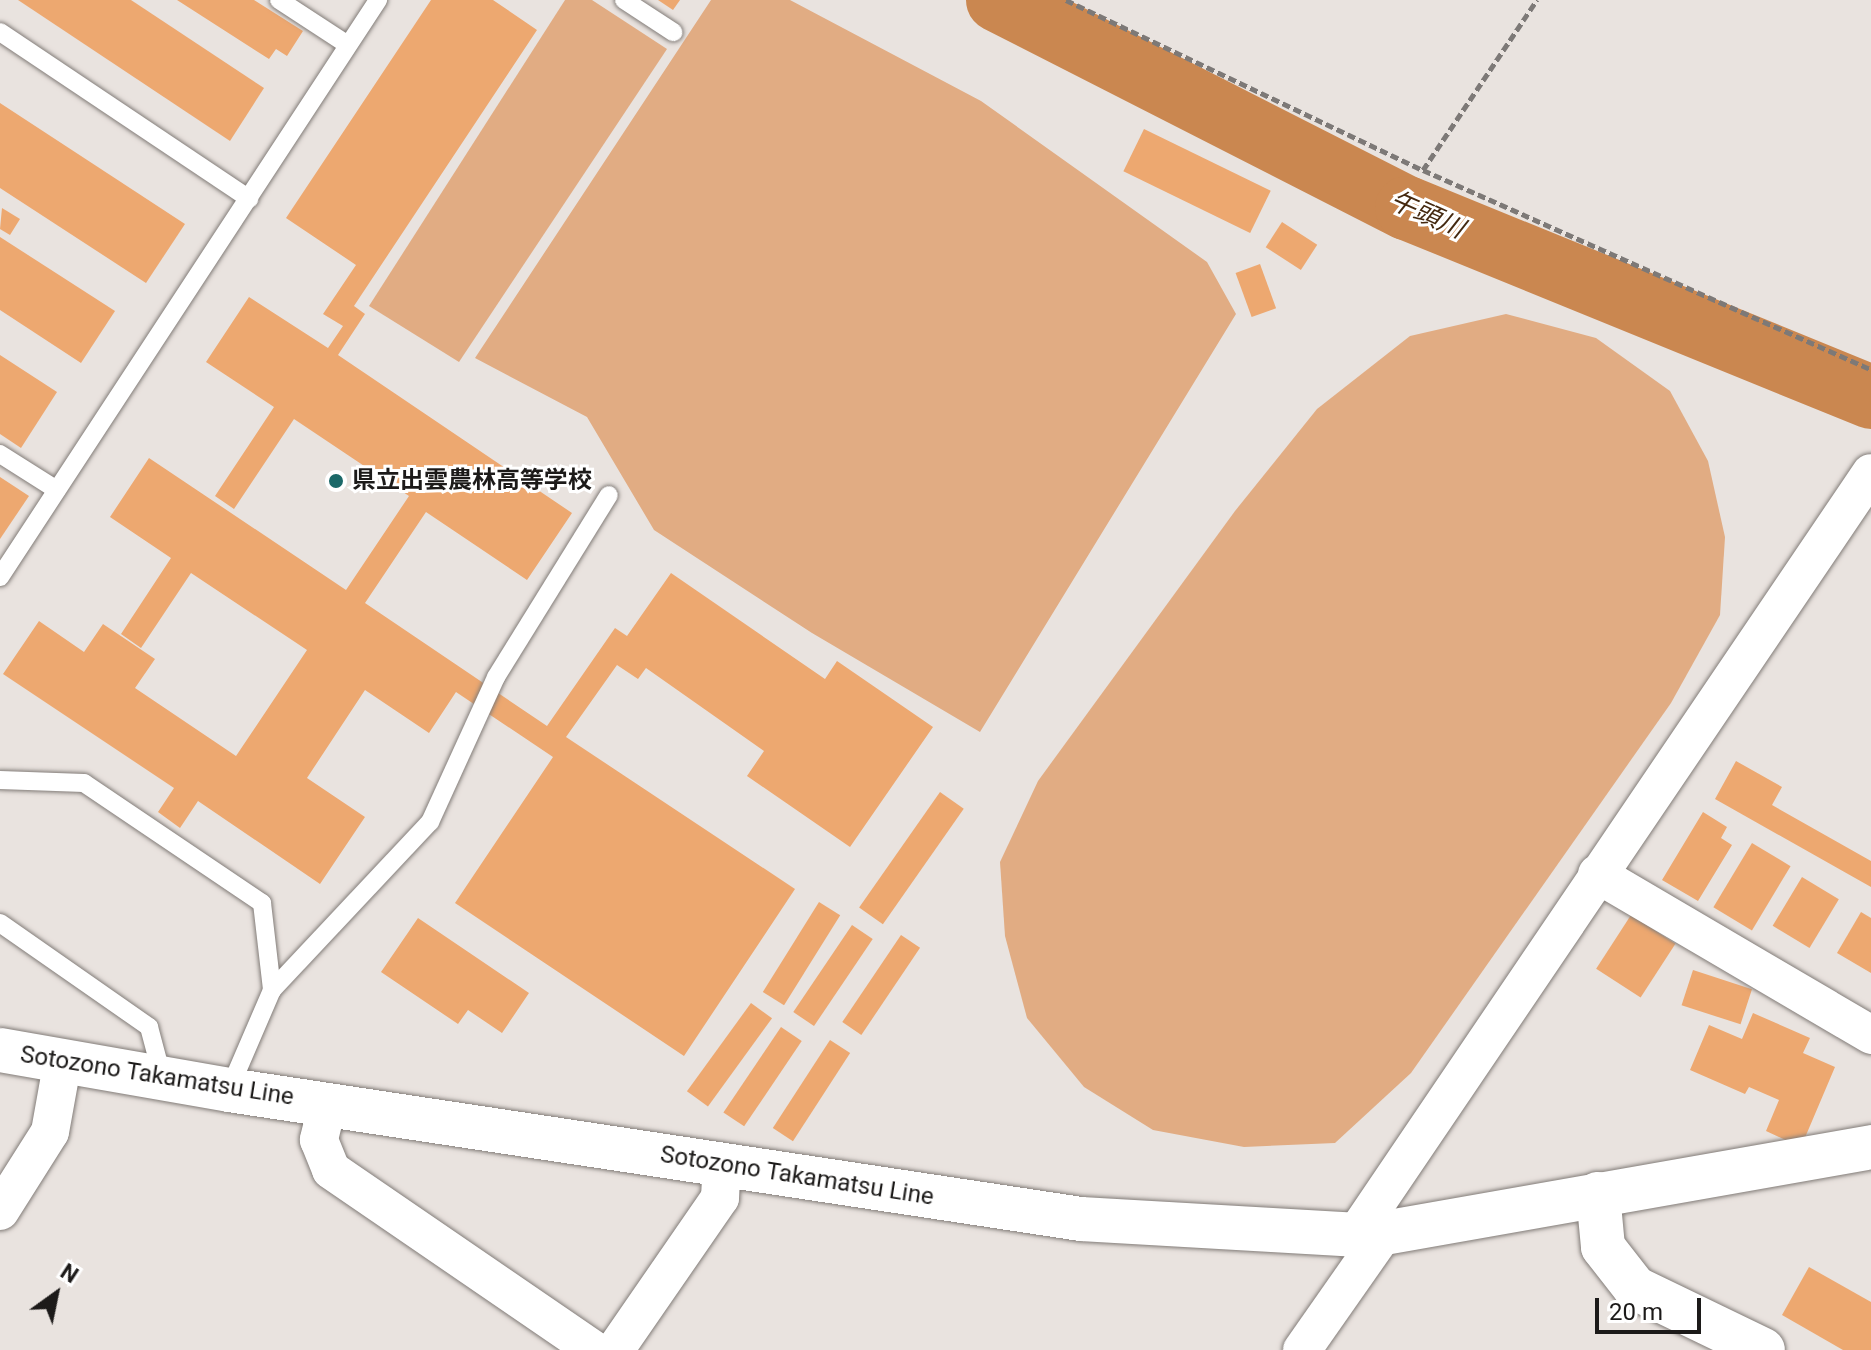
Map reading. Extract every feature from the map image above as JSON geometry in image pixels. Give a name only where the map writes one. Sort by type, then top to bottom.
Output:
[{"type":"main road","name":"Sotozono Takamatsu Line","points":[[0,1050],[229,1090],[1081,1219],[1370,1234],[1871,1147]]},
{"type":"main road","points":[[1598,1194],[1603,1247],[1635,1288],[1763,1350]]},
{"type":"street","points":[[1302,1350],[1370,1234],[1597,874],[1871,473]]},
{"type":"street","points":[[1597,874],[1871,1035]]},
{"type":"street","points":[[0,1211],[50,1132],[63,1060]]},
{"type":"street","points":[[328,1103],[319,1140],[331,1170],[594,1350]]},
{"type":"street","points":[[615,1350],[720,1198],[722,1164]]},
{"type":"lane","points":[[279,0],[348,45]]},
{"type":"lane","points":[[0,577],[378,0]]},
{"type":"lane","points":[[624,0],[673,32]]},
{"type":"lane","points":[[0,32],[249,199]]},
{"type":"lane","points":[[0,454],[57,490]]},
{"type":"lane","points":[[229,1090],[272,990],[430,822],[496,677],[609,495]]},
{"type":"lane","points":[[0,780],[84,783],[262,903],[272,990]]},
{"type":"lane","points":[[0,923],[149,1027],[162,1076]]},
{"type":"path","points":[[1066,0],[1423,170],[1871,369]]},
{"type":"path","points":[[1423,170],[1537,0]]},
{"type":"shaded area","points":[[565,0],[592,0],[667,49],[459,362],[369,306]]},
{"type":"shaded area","points":[[711,0],[790,0],[981,101],[1207,262],[1236,314],[980,732],[812,633],[654,530],[587,417],[475,358]]},
{"type":"shaded area","points":[[1506,314],[1596,338],[1670,391],[1708,461],[1725,537],[1720,615],[1671,703],[1411,1073],[1335,1143],[1244,1147],[1153,1130],[1084,1087],[1027,1018],[1005,936],[1000,862],[1038,781],[1235,511],[1317,409],[1410,336]]},
{"type":"building","points":[[18,0],[131,0],[264,88],[230,141]]},
{"type":"building","points":[[177,0],[254,0],[303,31],[287,56],[276,49],[269,59]]},
{"type":"building","points":[[431,0],[493,0],[537,30],[354,306],[365,314],[338,355],[572,513],[527,580],[426,512],[365,603],[547,726],[615,628],[627,636],[671,573],[825,679],[837,661],[933,727],[850,847],[747,776],[764,751],[646,668],[638,679],[617,665],[566,737],[795,889],[684,1056],[455,903],[553,757],[456,692],[429,733],[365,690],[307,778],[365,817],[320,884],[198,801],[180,828],[158,812],[174,788],[3,674],[39,621],[84,652],[103,624],[155,659],[135,688],[236,756],[307,650],[191,573],[141,648],[121,634],[171,558],[110,517],[149,458],[346,590],[409,496],[294,419],[234,509],[215,496],[274,407],[206,362],[249,297],[328,348],[343,326],[323,314],[356,265],[286,218]]},
{"type":"building","points":[[658,0],[680,0],[673,10]]},
{"type":"building","points":[[0,103],[185,224],[146,283],[0,188]]},
{"type":"building","points":[[1144,129],[1271,191],[1250,233],[1123,171]]},
{"type":"building","points":[[2,208],[20,219],[10,235],[0,229]]},
{"type":"building","points":[[1282,222],[1317,245],[1301,270],[1266,247]]},
{"type":"building","points":[[0,237],[115,311],[81,363],[0,310]]},
{"type":"building","points":[[1260,264],[1276,308],[1252,317],[1236,273]]},
{"type":"building","points":[[0,355],[57,392],[21,448],[0,434]]},
{"type":"building","points":[[0,477],[29,496],[0,539]]},
{"type":"building","points":[[1736,761],[1782,787],[1772,805],[1871,861],[1871,887],[1715,799]]},
{"type":"building","points":[[940,792],[964,809],[883,924],[859,908]]},
{"type":"building","points":[[1703,812],[1727,827],[1721,838],[1732,845],[1698,901],[1662,880]]},
{"type":"building","points":[[1752,843],[1791,866],[1752,930],[1713,907]]},
{"type":"building","points":[[1802,877],[1839,899],[1810,948],[1773,926]]},
{"type":"building","points":[[819,902],[840,915],[784,1005],[763,992]]},
{"type":"building","points":[[1861,912],[1871,918],[1871,973],[1837,953]]},
{"type":"building","points":[[1631,915],[1675,944],[1641,998],[1596,969]]},
{"type":"building","points":[[418,918],[529,993],[502,1033],[468,1010],[458,1024],[381,972]]},
{"type":"building","points":[[852,925],[873,939],[814,1026],[793,1012]]},
{"type":"building","points":[[901,935],[920,948],[861,1035],[842,1022]]},
{"type":"building","points":[[1693,970],[1752,989],[1741,1024],[1682,1005]]},
{"type":"building","points":[[751,1003],[772,1018],[708,1106],[687,1091]]},
{"type":"building","points":[[1753,1013],[1810,1038],[1803,1053],[1835,1067],[1801,1147],[1766,1131],[1779,1100],[1749,1087],[1745,1094],[1690,1070],[1709,1025],[1742,1039]]},
{"type":"building","points":[[781,1027],[802,1041],[744,1126],[723,1112]]},
{"type":"building","points":[[830,1040],[850,1053],[793,1141],[773,1128]]},
{"type":"building","points":[[1809,1267],[1871,1302],[1871,1350],[1843,1350],[1782,1315]]},
{"type":"waterway","name":"午頭川","points":[[998,0],[1407,208],[1871,397]]},
{"type":"place","name":"県立出雲農林高等学校","points":[[336,481]]}]
